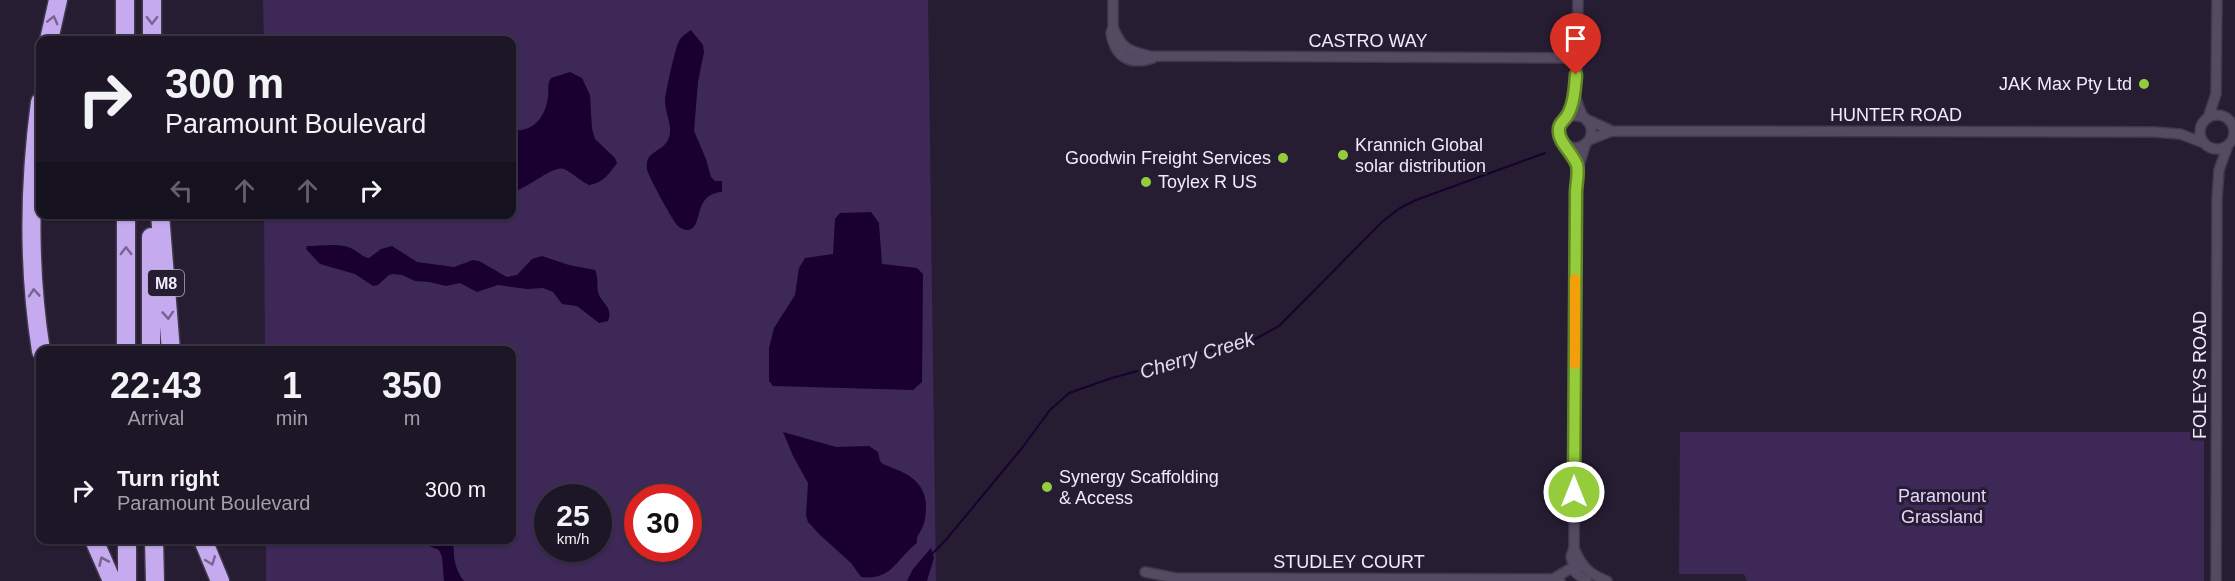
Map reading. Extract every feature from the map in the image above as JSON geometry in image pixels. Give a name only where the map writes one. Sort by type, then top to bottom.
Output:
[{"type":"highway","points":[[50,36],[58,0]]},
{"type":"highway","points":[[125,0],[125,36]]},
{"type":"highway","points":[[152,0],[152,36]]},
{"type":"highway","points":[[36,132],[31,232],[40,346]]},
{"type":"highway","name":"M8","points":[[126,219],[126,346]]},
{"type":"highway","name":"M8","points":[[151,346],[152,219]]},
{"type":"highway","name":"M8","points":[[160,219],[171,346]]},
{"type":"highway","points":[[96,544],[112,581]]},
{"type":"highway","points":[[127,544],[127,581]]},
{"type":"highway","points":[[154,544],[154,581]]},
{"type":"highway","points":[[205,544],[220,581]]},
{"type":"street","name":"CASTRO WAY","points":[[1113,0],[1113,27],[1120,42],[1130,51],[1158,56],[1577,58]]},
{"type":"street","points":[[1578,0],[1575,94],[1558,131],[1559,137],[1567,146],[1578,168]]},
{"type":"street","points":[[2216,94],[2234,131],[2232,141],[2219,148],[2207,145],[2200,133],[2216,94],[2217,0]]},
{"type":"street","points":[[1575,94],[1592,129],[1578,168],[1576,193],[1574,548],[1580,573]]},
{"type":"street","points":[[1566,117],[1575,114],[1585,118]]},
{"type":"street","points":[[2205,120],[2217,115],[2230,120]]},
{"type":"street","name":"HUNTER ROAD","points":[[1585,118],[1612,131]]},
{"type":"street","name":"HUNTER ROAD","points":[[1588,142],[1612,131],[2180,134],[2193,130],[2205,120]]},
{"type":"street","name":"HUNTER ROAD","points":[[2180,134],[2207,145]]},
{"type":"street","name":"FOLEYS ROAD","points":[[2216,581],[2217,210],[2219,170],[2232,141]]},
{"type":"street","points":[[1567,146],[1577,148],[1588,142]]},
{"type":"street","name":"FOLEYS ROAD","points":[[2207,145],[2219,170]]},
{"type":"street","name":"STUDLEY COURT","points":[[1145,572],[1175,578],[1556,580],[1580,573]]},
{"type":"street","points":[[1569,581],[1580,573]]},
{"type":"street","points":[[1580,573],[1607,581]]},
{"type":"green space","points":[[263,0],[928,0],[936,581],[266,581],[266,544],[516,544],[516,346],[265,346],[264,219],[516,219],[516,36],[264,36]]},
{"type":"green space","name":"Paramount Grassland","points":[[1680,432],[2204,432],[2204,581],[1747,581],[1744,574],[1679,574]]},
{"type":"shaded area","points":[[691,30],[703,45],[704,52],[698,82],[694,131],[711,177],[715,181],[722,181],[722,192],[712,194],[706,199],[695,225],[685,230],[677,225],[655,188],[648,173],[647,162],[649,157],[668,140],[670,129],[665,101],[668,81],[678,43]]},
{"type":"shaded area","points":[[570,72],[582,78],[590,95],[592,129],[595,139],[615,158],[617,163],[605,177],[594,184],[589,185],[564,169],[559,169],[553,170],[516,191],[516,130],[527,129],[538,122],[545,110],[551,78]]},
{"type":"shaded area","points":[[871,212],[879,223],[882,264],[917,268],[923,274],[922,382],[913,390],[773,386],[769,381],[769,348],[774,328],[795,295],[799,268],[805,258],[833,254],[835,219],[840,213]]},
{"type":"shaded area","points":[[307,246],[343,246],[369,258],[381,249],[392,246],[417,262],[454,267],[473,260],[479,261],[507,277],[517,275],[532,259],[542,256],[569,265],[595,270],[599,295],[609,310],[609,317],[608,321],[599,323],[577,306],[562,304],[553,292],[543,288],[527,289],[498,285],[477,292],[460,283],[446,286],[415,281],[393,274],[373,286],[355,274],[320,264],[306,249]]},
{"type":"shaded area","points":[[783,432],[836,447],[869,446],[878,452],[883,464],[911,477],[921,487],[926,503],[924,523],[917,543],[893,568],[880,576],[861,577],[851,563],[808,522],[806,515],[808,483]]},
{"type":"shaded area","points":[[425,544],[454,544],[455,562],[464,581],[444,581],[442,557],[439,550]]},
{"type":"shaded area","points":[[931,548],[934,558],[927,581],[907,581],[913,569]]},
{"type":"waterway","name":"Cherry Creek","points":[[931,555],[1022,448],[1050,410],[1069,393],[1112,378],[1257,338],[1279,326],[1382,222],[1400,208],[1416,200],[1545,153]]},
{"type":"slow traffic","points":[[1575,279],[1575,364]]},
{"type":"place","name":"JAK Max Pty Ltd","points":[[2144,84]]},
{"type":"place","name":"Krannich Global solar distribution","points":[[1343,155]]},
{"type":"place","name":"Goodwin Freight Services","points":[[1283,158]]},
{"type":"place","name":"Toylex R US","points":[[1146,182]]},
{"type":"place","name":"Synergy Scaffolding & Access","points":[[1047,487]]},
{"type":"route","points":[[1574,492],[1576,182],[1578,168],[1567,146],[1559,137],[1558,131],[1575,94],[1576,75]]}]
